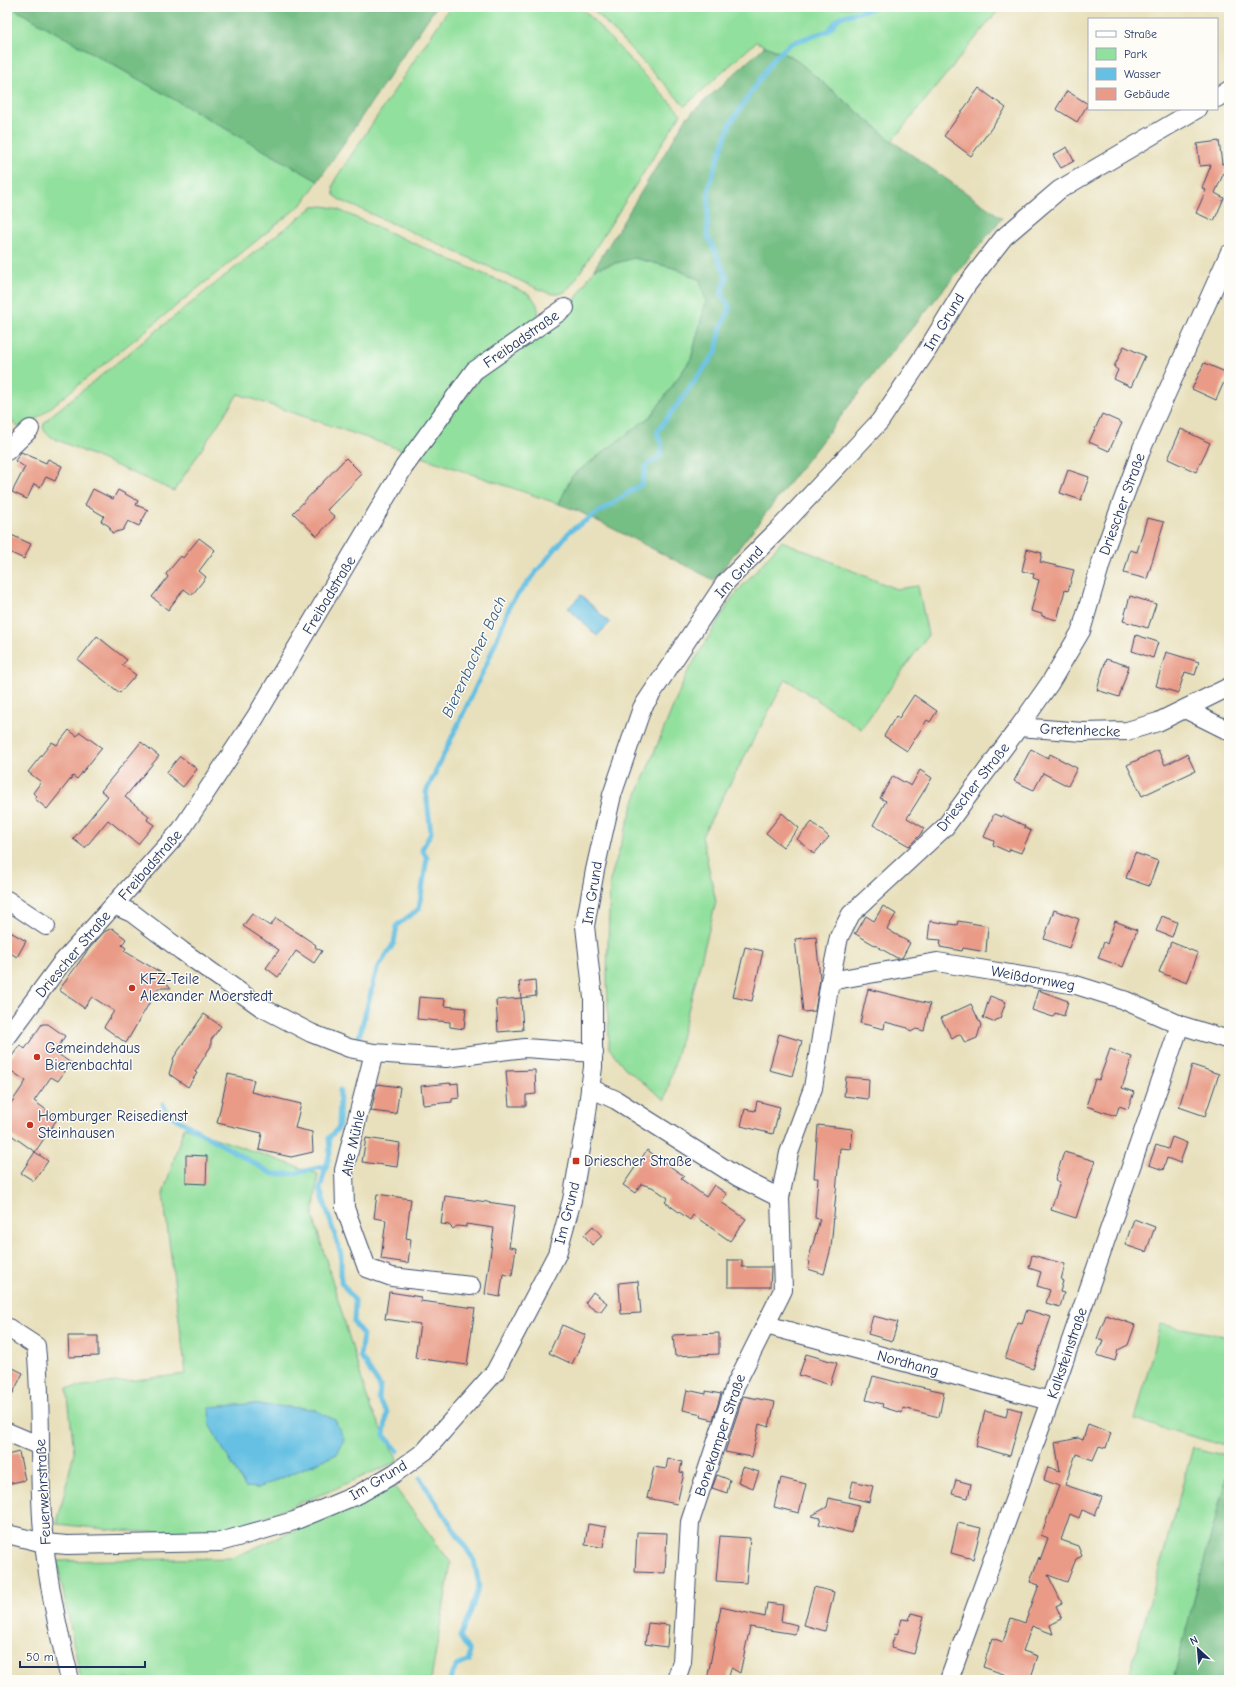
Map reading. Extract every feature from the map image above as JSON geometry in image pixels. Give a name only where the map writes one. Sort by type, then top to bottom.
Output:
[{"type":"street","name":"Im Grund","points":[[7,1534],[44,1543],[67,1545],[220,1542],[294,1520],[359,1494],[395,1473],[425,1451],[495,1372],[557,1254],[572,1200],[586,1120],[594,1053],[593,998],[585,926],[595,870],[612,795],[642,708],[725,583],[778,530],[880,421],[926,352],[966,286],[1004,237],[1059,190],[1195,110]]},
{"type":"street","name":"Driescher Straße","points":[[780,1198],[789,1153],[813,1088],[830,981],[839,937],[851,914],[945,827],[1050,683],[1081,631],[1106,546],[1142,448],[1229,254]]},
{"type":"street","name":"Freibadstraße","points":[[114,905],[181,830],[255,718],[404,467],[474,372],[565,308]]},
{"type":"street","points":[[7,451],[30,429]]},
{"type":"street","name":"Gretenhecke","points":[[1019,727],[1083,732],[1127,731],[1158,722],[1229,687]]},
{"type":"street","points":[[1184,709],[1229,730]]},
{"type":"street","points":[[7,900],[46,926]]},
{"type":"street","name":"Driescher Straße","points":[[7,1037],[60,965],[114,905],[132,913],[182,951],[261,1007],[311,1033],[349,1048],[374,1054],[446,1058],[524,1048],[594,1053]]},
{"type":"street","name":"Weißdornweg","points":[[830,981],[937,962],[1076,984],[1124,1000],[1180,1025],[1229,1040]]},
{"type":"street","name":"Kalksteinstraße","points":[[949,1680],[1050,1401],[1180,1025]]},
{"type":"street","name":"Alte Mühle","points":[[374,1054],[344,1170],[345,1208],[367,1268],[392,1277],[471,1286]]},
{"type":"street","points":[[590,1088],[616,1100],[738,1177],[780,1198]]},
{"type":"street","name":"Bonekamper Straße","points":[[676,1680],[682,1662],[690,1522],[734,1386],[784,1290],[780,1198]]},
{"type":"street","name":"Nordhang","points":[[766,1325],[1050,1401]]},
{"type":"street","name":"Feuerwehrstraße","points":[[7,1327],[36,1346],[40,1383],[40,1446],[44,1543],[66,1677]]},
{"type":"street","points":[[7,1432],[40,1446]]},
{"type":"green space","points":[[7,7],[11,7],[318,181],[303,203],[24,429],[18,427],[7,417]]},
{"type":"green space","points":[[11,7],[436,7],[318,181]]},
{"type":"green space","points":[[450,7],[581,7],[681,114],[577,277],[570,287],[563,293],[555,294],[543,291],[340,200],[334,195],[333,187],[336,178]]},
{"type":"green space","points":[[591,7],[1001,7],[892,141],[794,58],[756,42],[685,106]]},
{"type":"green space","points":[[765,46],[794,58],[892,141],[1002,218],[862,389],[714,580],[578,511],[559,504],[572,476],[652,415],[691,359],[706,302],[700,280],[674,268],[634,258],[594,269],[687,117]]},
{"type":"green space","points":[[324,206],[334,208],[529,294],[537,305],[538,318],[520,333],[408,452],[238,394],[174,491],[53,438],[45,432],[43,427],[45,422],[53,414],[271,239],[313,207]]},
{"type":"green space","points":[[634,258],[674,268],[700,280],[706,301],[691,359],[652,415],[572,476],[559,504],[419,456],[483,374],[561,316],[574,302],[594,269]]},
{"type":"green space","points":[[782,541],[896,589],[918,586],[928,635],[861,729],[786,679],[702,836],[716,902],[665,1100],[625,1068],[609,1048],[607,975],[610,880],[635,799],[686,675],[732,598]]},
{"type":"green space","points":[[184,1127],[318,1174],[313,1216],[370,1407],[398,1461],[330,1491],[220,1535],[124,1531],[57,1524],[74,1452],[67,1388],[186,1374],[163,1194]],"holes":[[[249,1404],[313,1409],[335,1421],[337,1454],[258,1488],[245,1487]]]},
{"type":"green space","points":[[1160,1324],[1229,1337],[1229,1447],[1135,1420]]},
{"type":"green space","points":[[1193,1447],[1229,1457],[1229,1467],[1173,1680],[1128,1680]]},
{"type":"green space","points":[[1229,1467],[1229,1680],[1173,1680]]},
{"type":"green space","points":[[394,1486],[451,1563],[431,1680],[81,1680],[57,1561],[232,1558]]},
{"type":"water","points":[[581,595],[610,623],[597,636],[568,608]]},
{"type":"water","points":[[249,1404],[313,1409],[335,1420],[344,1439],[337,1454],[258,1488],[245,1487],[210,1426],[209,1407]]},
{"type":"building","points":[[979,88],[1006,108],[971,156],[944,136]]},
{"type":"building","points":[[1067,91],[1088,104],[1077,122],[1056,109]]},
{"type":"building","points":[[1219,141],[1222,164],[1228,163],[1215,193],[1224,198],[1214,221],[1196,213],[1206,190],[1202,188],[1211,165],[1200,166],[1197,144]]},
{"type":"building","points":[[1067,147],[1074,161],[1061,168],[1053,155]]},
{"type":"building","points":[[1124,346],[1145,356],[1131,387],[1114,379],[1118,370],[1114,367]]},
{"type":"building","points":[[1204,363],[1228,373],[1216,400],[1192,389]]},
{"type":"building","points":[[1102,414],[1122,423],[1109,451],[1089,442]]},
{"type":"building","points":[[1181,429],[1210,443],[1196,472],[1168,459]]},
{"type":"building","points":[[21,452],[46,463],[48,459],[62,466],[55,481],[46,477],[40,487],[34,484],[27,499],[12,492],[25,467],[15,461]]},
{"type":"building","points":[[346,458],[362,474],[327,510],[335,517],[317,536],[293,513]]},
{"type":"building","points":[[1068,470],[1089,477],[1081,500],[1060,493]]},
{"type":"building","points":[[93,489],[113,499],[118,490],[138,501],[136,505],[148,510],[139,526],[128,521],[123,530],[112,533],[109,526],[101,521],[104,516],[85,505]]},
{"type":"building","points":[[1147,518],[1164,522],[1147,579],[1124,573],[1130,550],[1137,552]]},
{"type":"building","points":[[7,533],[31,544],[24,559],[7,551]]},
{"type":"building","points":[[199,538],[215,550],[199,571],[206,577],[192,595],[184,589],[168,610],[152,597],[168,577],[166,574],[181,556],[183,558]]},
{"type":"building","points":[[1027,549],[1042,553],[1040,562],[1074,570],[1068,591],[1065,590],[1057,620],[1031,611],[1039,580],[1033,578],[1034,574],[1022,571]]},
{"type":"building","points":[[1130,596],[1156,604],[1148,628],[1123,621]]},
{"type":"building","points":[[1136,635],[1158,642],[1153,658],[1132,651]]},
{"type":"building","points":[[97,636],[127,660],[122,665],[136,675],[120,693],[78,660]]},
{"type":"building","points":[[1166,652],[1199,662],[1195,675],[1185,672],[1178,693],[1156,686]]},
{"type":"building","points":[[1106,659],[1129,666],[1119,697],[1097,690]]},
{"type":"building","points":[[914,695],[937,711],[930,722],[927,720],[907,751],[884,736],[896,716],[899,718]]},
{"type":"building","points":[[69,730],[77,736],[80,732],[102,748],[77,779],[73,776],[47,809],[34,798],[37,796],[33,793],[41,782],[28,772],[52,742],[57,745]]},
{"type":"building","points":[[141,742],[159,756],[125,797],[149,816],[147,820],[154,825],[138,844],[108,820],[85,848],[73,839],[108,796],[101,791]]},
{"type":"building","points":[[1031,749],[1048,758],[1050,754],[1077,768],[1068,786],[1043,773],[1034,790],[1014,781]]},
{"type":"building","points":[[1158,750],[1165,765],[1187,754],[1195,771],[1142,796],[1127,765]]},
{"type":"building","points":[[180,756],[197,769],[183,787],[166,773]]},
{"type":"building","points":[[920,770],[932,778],[907,818],[924,828],[920,835],[909,846],[873,825],[886,801],[880,798],[893,776],[911,786]]},
{"type":"building","points":[[782,813],[799,828],[783,847],[766,833]]},
{"type":"building","points":[[994,814],[1002,817],[1002,815],[1025,826],[1024,827],[1031,831],[1021,853],[1010,849],[1009,852],[993,845],[994,841],[984,837]]},
{"type":"building","points":[[812,822],[829,837],[814,854],[797,839]]},
{"type":"building","points":[[1135,853],[1158,861],[1149,886],[1126,878]]},
{"type":"building","points":[[883,906],[896,914],[887,929],[910,943],[902,958],[897,958],[854,933],[856,933],[866,916],[874,921]]},
{"type":"building","points":[[1054,910],[1079,919],[1069,948],[1044,939]]},
{"type":"building","points":[[252,914],[270,926],[276,918],[316,945],[315,947],[322,951],[314,963],[296,951],[278,977],[266,968],[279,950],[243,926]]},
{"type":"building","points":[[1162,916],[1177,922],[1172,937],[1156,931]]},
{"type":"building","points":[[930,921],[957,925],[958,921],[988,926],[986,952],[963,948],[962,951],[940,947],[941,940],[928,939]]},
{"type":"building","points":[[1115,921],[1137,930],[1123,967],[1098,958],[1104,942],[1107,944]]},
{"type":"building","points":[[112,928],[126,939],[122,945],[126,948],[124,951],[165,975],[163,979],[171,988],[158,988],[126,1043],[104,1027],[114,1011],[92,997],[84,1008],[59,990],[88,950],[104,932]]},
{"type":"building","points":[[7,930],[26,941],[17,957],[7,951]]},
{"type":"building","points":[[816,937],[820,979],[815,1011],[803,1012],[795,939]]},
{"type":"building","points":[[1171,942],[1198,953],[1187,983],[1159,972]]},
{"type":"building","points":[[745,947],[763,951],[752,1001],[733,997]]},
{"type":"building","points":[[535,980],[536,996],[521,998],[519,982]]},
{"type":"building","points":[[868,989],[930,1004],[924,1031],[916,1029],[911,1032],[908,1028],[885,1022],[884,1029],[860,1023]]},
{"type":"building","points":[[1038,990],[1068,1001],[1064,1016],[1055,1013],[1053,1017],[1032,1010]]},
{"type":"building","points":[[990,996],[1006,1002],[1000,1018],[993,1022],[983,1018]]},
{"type":"building","points":[[419,997],[445,999],[444,1006],[466,1008],[464,1029],[450,1027],[450,1022],[417,1019]]},
{"type":"building","points":[[521,998],[523,1030],[498,1032],[496,1000]]},
{"type":"building","points":[[971,1004],[981,1025],[977,1038],[965,1043],[960,1034],[952,1039],[941,1018]]},
{"type":"building","points":[[204,1014],[221,1026],[211,1040],[211,1046],[195,1072],[197,1073],[188,1087],[169,1074],[174,1057]]},
{"type":"building","points":[[42,1024],[48,1024],[65,1036],[55,1052],[71,1063],[58,1081],[51,1077],[34,1101],[58,1118],[35,1152],[7,1132],[7,1109],[26,1081],[7,1068],[7,1063],[20,1045],[25,1049]]},
{"type":"building","points":[[779,1034],[802,1041],[792,1076],[769,1070]]},
{"type":"building","points":[[1110,1049],[1132,1057],[1122,1088],[1134,1092],[1128,1109],[1119,1106],[1116,1116],[1086,1106],[1095,1079],[1099,1080]]},
{"type":"building","points":[[1192,1065],[1219,1074],[1205,1116],[1179,1107]]},
{"type":"building","points":[[535,1070],[536,1094],[526,1095],[526,1106],[509,1106],[506,1071]]},
{"type":"building","points":[[228,1074],[254,1080],[251,1092],[301,1104],[295,1128],[312,1132],[313,1152],[291,1157],[259,1150],[262,1133],[217,1123]]},
{"type":"building","points":[[846,1077],[869,1079],[868,1099],[844,1096]]},
{"type":"building","points":[[458,1083],[459,1098],[452,1099],[452,1102],[423,1105],[421,1086]]},
{"type":"building","points":[[377,1084],[400,1087],[396,1114],[371,1111]]},
{"type":"building","points":[[757,1101],[780,1107],[773,1134],[741,1126],[745,1109],[755,1111]]},
{"type":"building","points":[[818,1125],[853,1129],[851,1149],[840,1148],[831,1248],[824,1274],[808,1269],[810,1262],[808,1261],[820,1219],[815,1218],[818,1178],[814,1178]]},
{"type":"building","points":[[1172,1137],[1187,1143],[1180,1163],[1167,1158],[1163,1170],[1149,1165],[1156,1145],[1168,1149]]},
{"type":"building","points":[[366,1138],[400,1143],[397,1167],[362,1162]]},
{"type":"building","points":[[647,1150],[684,1176],[681,1179],[706,1197],[714,1185],[727,1194],[721,1202],[746,1219],[730,1241],[693,1215],[690,1220],[665,1202],[668,1198],[652,1187],[641,1184],[635,1193],[623,1185]]},
{"type":"building","points":[[35,1152],[48,1161],[34,1181],[21,1173]]},
{"type":"building","points":[[1064,1152],[1095,1161],[1076,1218],[1051,1210],[1060,1182],[1055,1180]]},
{"type":"building","points":[[186,1155],[207,1156],[206,1184],[186,1183]]},
{"type":"building","points":[[377,1194],[411,1199],[406,1238],[411,1239],[408,1263],[381,1259],[386,1220],[374,1218]]},
{"type":"building","points":[[445,1196],[515,1206],[509,1247],[516,1248],[512,1276],[503,1274],[500,1297],[485,1294],[494,1228],[466,1224],[466,1227],[457,1226],[453,1229],[449,1225],[441,1224]]},
{"type":"building","points":[[1134,1219],[1155,1227],[1146,1252],[1125,1245]]},
{"type":"building","points":[[593,1226],[602,1236],[592,1245],[584,1235]]},
{"type":"building","points":[[1032,1255],[1065,1264],[1060,1292],[1064,1293],[1060,1307],[1046,1303],[1050,1290],[1037,1286],[1041,1272],[1029,1268]]},
{"type":"building","points":[[728,1260],[742,1260],[742,1267],[771,1267],[770,1287],[728,1287]]},
{"type":"building","points":[[638,1281],[641,1313],[621,1314],[619,1283]]},
{"type":"building","points":[[389,1292],[421,1297],[420,1301],[475,1308],[467,1365],[415,1358],[420,1324],[385,1319]]},
{"type":"building","points":[[593,1292],[607,1303],[601,1311],[596,1311],[585,1303]]},
{"type":"building","points":[[1027,1310],[1051,1317],[1033,1369],[1005,1359],[1018,1322],[1022,1323]]},
{"type":"building","points":[[1106,1315],[1135,1325],[1128,1345],[1118,1350],[1115,1361],[1097,1355],[1103,1341],[1097,1339]]},
{"type":"building","points":[[873,1316],[898,1322],[892,1341],[868,1334]]},
{"type":"building","points":[[562,1325],[586,1335],[572,1364],[549,1353]]},
{"type":"building","points":[[719,1333],[719,1354],[675,1356],[673,1335]]},
{"type":"building","points":[[68,1336],[98,1336],[98,1356],[69,1357]]},
{"type":"building","points":[[806,1354],[837,1363],[830,1385],[799,1375]]},
{"type":"building","points":[[7,1365],[23,1373],[7,1405]]},
{"type":"building","points":[[873,1376],[944,1392],[939,1417],[903,1408],[902,1413],[882,1407],[883,1404],[866,1400]]},
{"type":"building","points":[[687,1390],[706,1394],[706,1391],[721,1394],[713,1420],[701,1417],[702,1414],[683,1410]]},
{"type":"building","points":[[743,1396],[775,1402],[769,1427],[759,1424],[752,1457],[725,1452]]},
{"type":"building","points":[[1008,1407],[1022,1411],[1010,1456],[976,1446],[985,1411],[1006,1417]]},
{"type":"building","points":[[1088,1424],[1111,1433],[1106,1448],[1099,1446],[1093,1460],[1076,1454],[1065,1485],[1102,1497],[1095,1515],[1082,1510],[1079,1518],[1070,1514],[1061,1540],[1078,1546],[1082,1556],[1076,1559],[1067,1582],[1048,1575],[1062,1603],[1056,1606],[1062,1619],[1050,1625],[1053,1634],[1032,1626],[1023,1651],[1038,1656],[1030,1680],[1021,1680],[983,1667],[992,1638],[1003,1642],[1011,1618],[1025,1623],[1039,1585],[1030,1582],[1048,1538],[1041,1535],[1059,1486],[1044,1480],[1048,1467],[1060,1471],[1055,1443],[1078,1438],[1083,1440]]},
{"type":"building","points":[[19,1452],[25,1480],[7,1484],[7,1455]]},
{"type":"building","points":[[668,1458],[682,1462],[680,1472],[684,1473],[677,1504],[647,1498],[654,1467],[666,1469]]},
{"type":"building","points":[[743,1467],[759,1472],[753,1488],[738,1482]]},
{"type":"building","points":[[717,1475],[730,1480],[727,1493],[712,1488]]},
{"type":"building","points":[[781,1478],[806,1484],[799,1513],[774,1507]]},
{"type":"building","points":[[956,1480],[971,1484],[968,1498],[952,1494]]},
{"type":"building","points":[[853,1481],[873,1486],[869,1502],[849,1497]]},
{"type":"building","points":[[829,1498],[859,1505],[851,1533],[819,1524],[821,1518],[811,1516],[827,1507]]},
{"type":"building","points":[[958,1523],[981,1528],[973,1559],[951,1553]]},
{"type":"building","points":[[588,1524],[606,1527],[603,1547],[585,1545]]},
{"type":"building","points":[[637,1532],[667,1533],[665,1573],[635,1572]]},
{"type":"building","points":[[720,1536],[750,1538],[746,1583],[716,1581]]},
{"type":"building","points":[[814,1587],[834,1592],[825,1631],[804,1625]]},
{"type":"building","points":[[767,1603],[783,1605],[781,1621],[797,1625],[795,1634],[750,1627],[740,1673],[731,1668],[728,1680],[707,1680],[721,1607],[765,1617]]},
{"type":"building","points":[[911,1613],[924,1616],[914,1654],[891,1648],[895,1634],[897,1635],[902,1619],[909,1620]]},
{"type":"building","points":[[648,1623],[669,1625],[667,1647],[645,1644]]},
{"type":"waterway","name":"Bierenbacher Bach","points":[[359,1037],[377,969],[394,943],[397,925],[419,909],[427,858],[422,849],[431,833],[426,792],[488,661],[511,603],[570,531],[642,484],[646,466],[660,457],[662,446],[657,432],[716,352],[721,327],[730,309],[721,292],[727,278],[707,234],[709,185],[730,124],[774,58],[791,43],[828,31],[840,17],[877,7]]},
{"type":"waterway","name":"Bierenbacher Bach","points":[[340,1090],[339,1127],[329,1138],[330,1152],[320,1189],[341,1254],[341,1282],[355,1301],[354,1322],[363,1335],[360,1356],[380,1386],[379,1400],[387,1413],[384,1435],[398,1451]]},
{"type":"waterway","points":[[163,1104],[168,1114],[273,1174],[292,1174],[327,1166]]},
{"type":"waterway","name":"Bierenbacher Bach","points":[[420,1478],[474,1560],[479,1585],[471,1611],[460,1637],[469,1651],[469,1661],[456,1666],[450,1680]]},
{"type":"place","name":"KFZ-Teile Alexander Moerstedt","points":[[132,988]]},
{"type":"place","name":"Gemeindehaus Bierenbachtal","points":[[37,1057]]},
{"type":"place","name":"Homburger Reisedienst Steinhausen","points":[[30,1125]]},
{"type":"place","name":"Driescher Straße","points":[[576,1161]]}]
